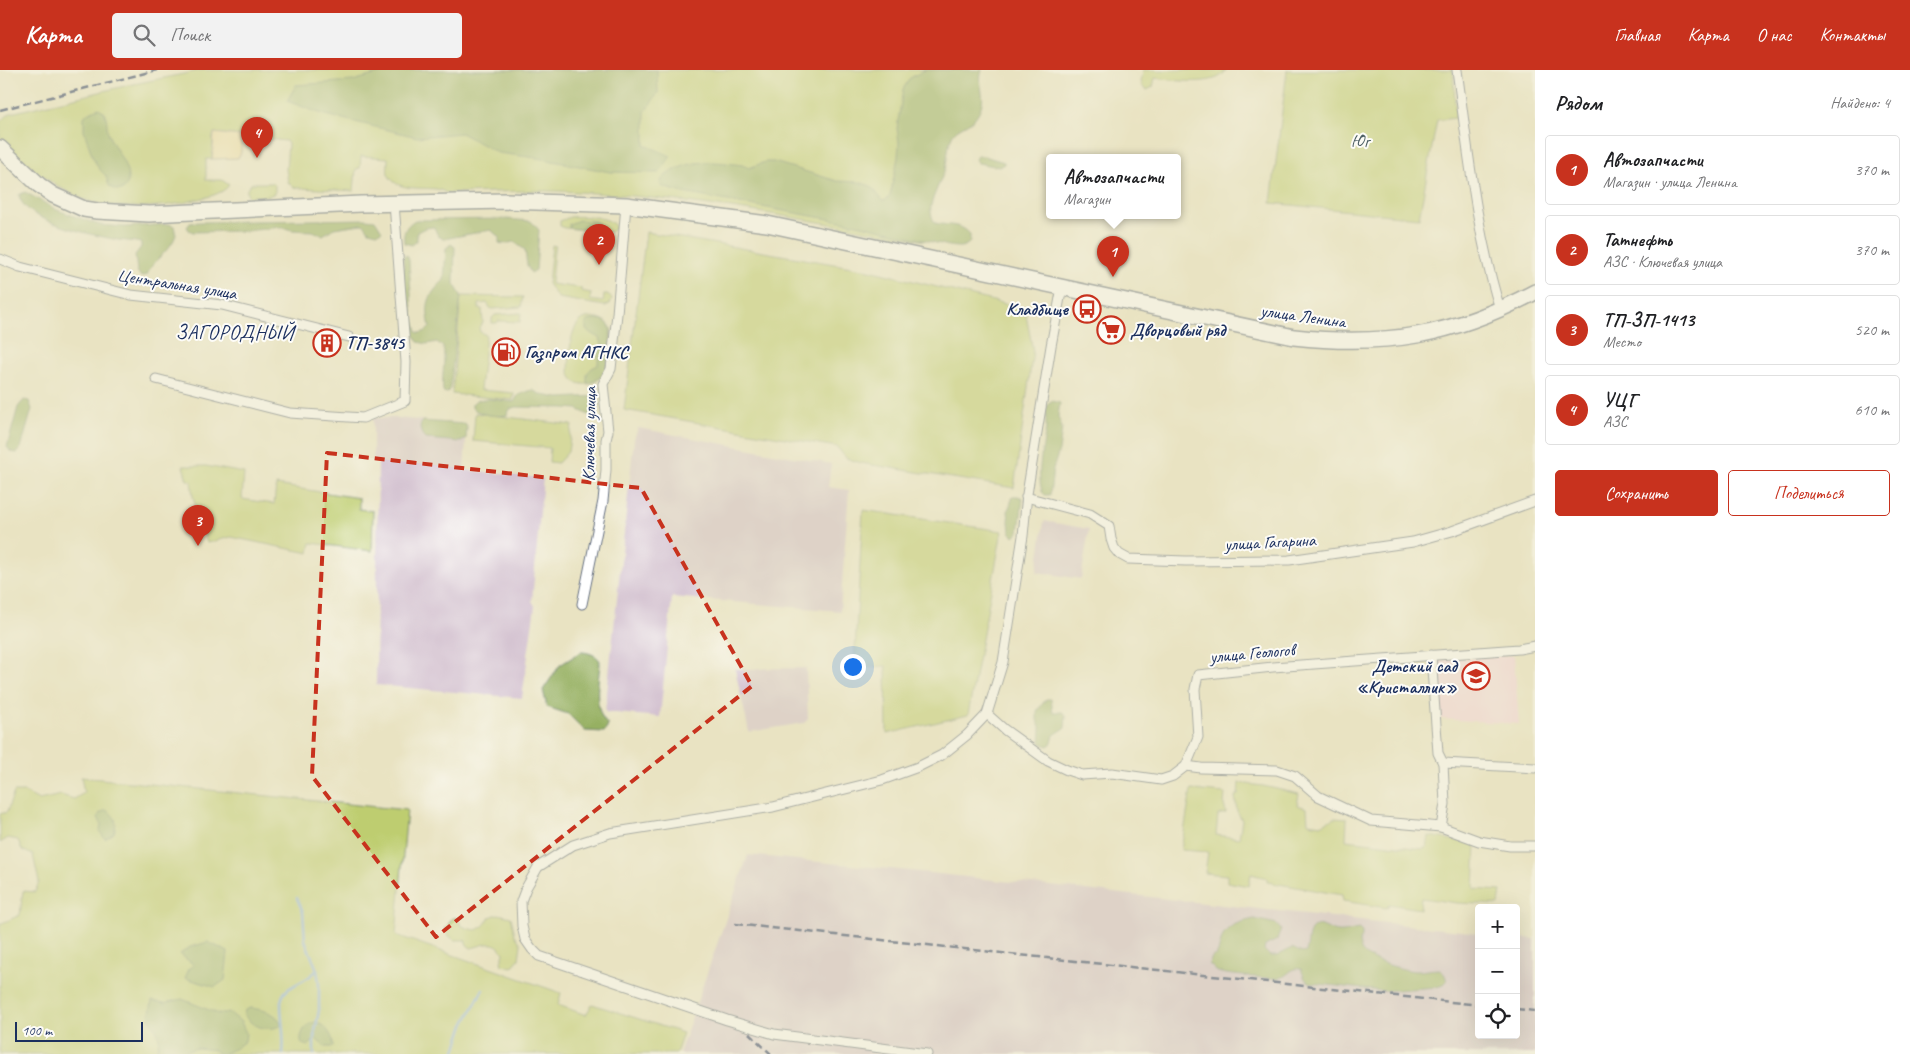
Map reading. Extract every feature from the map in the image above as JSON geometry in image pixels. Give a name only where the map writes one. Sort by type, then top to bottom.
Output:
[{"type":"main road","name":"улица Ленина","points":[[0,148],[39,185],[53,195],[84,208],[97,211],[149,214],[506,201],[626,205],[767,224],[1294,337],[1342,341],[1374,341],[1404,338],[1436,332],[1500,309],[1535,292]]},
{"type":"street","points":[[1457,70],[1482,238],[1489,272],[1500,309]]},
{"type":"street","points":[[156,378],[290,413],[363,418],[405,401],[406,362],[394,204]]},
{"type":"street","name":"Ключевая улица","points":[[582,604],[603,502],[608,431],[603,384],[611,368],[618,314],[626,205]]},
{"type":"street","name":"Центральная улица","points":[[0,259],[20,267],[131,295],[222,305],[349,337]]},
{"type":"street","points":[[927,1054],[774,1034],[727,1020],[539,956],[525,939],[522,926],[521,901],[538,867],[573,845],[610,833],[772,807],[882,780],[918,767],[942,755],[967,735],[988,714],[1004,662],[1023,536],[1026,497],[1050,346],[1062,287]]},
{"type":"street","name":"улица Гагарина","points":[[1026,497],[1090,514],[1109,526],[1110,539],[1114,548],[1119,554],[1128,559],[1186,561],[1289,560],[1413,542],[1452,531],[1535,501]]},
{"type":"street","name":"улица Геологов","points":[[1186,766],[1198,737],[1195,689],[1198,674],[1518,649],[1535,646]]},
{"type":"street","points":[[1431,655],[1438,753],[1443,763],[1445,804],[1441,827]]},
{"type":"street","points":[[988,714],[1005,730],[1048,761],[1082,774],[1112,773],[1161,780],[1173,776],[1186,766],[1277,770],[1295,776],[1318,796],[1371,821],[1441,827],[1479,841],[1510,846],[1535,846]]},
{"type":"street","points":[[1443,763],[1535,768]]},
{"type":"highlighted area","points":[[327,453],[641,488],[752,686],[436,937],[312,776]]},
{"type":"shaded area","points":[[373,418],[397,418],[467,425],[464,470],[543,478],[532,601],[535,606],[522,698],[376,685],[378,462],[373,461]]},
{"type":"shaded area","points":[[638,428],[831,464],[828,487],[849,490],[840,611],[672,597],[660,717],[605,712],[634,439]]},
{"type":"shaded area","points":[[1044,521],[1089,529],[1081,579],[1037,572]]},
{"type":"shaded area","name":"Детский сад «Кристаллик»","points":[[1514,655],[1519,724],[1440,719],[1434,660]]},
{"type":"shaded area","points":[[806,668],[808,719],[804,723],[749,732],[735,669]]},
{"type":"shaded area","points":[[748,855],[1475,933],[1475,1039],[1520,1039],[1520,937],[1535,939],[1535,1054],[679,1054]]},
{"type":"green space","points":[[203,70],[957,70],[924,241],[838,225],[664,199],[560,191],[447,193],[437,189],[409,188],[392,180],[388,174],[388,158],[361,156],[360,168],[356,169],[354,191],[293,187],[288,182],[286,169],[288,144],[286,141],[214,133],[212,159],[206,159],[206,180],[222,180],[229,185],[222,191],[212,196],[177,204],[146,207],[113,206],[83,199],[70,193],[25,163],[0,139],[0,121],[11,113],[129,85]]},
{"type":"green space","points":[[391,70],[657,70],[658,93],[645,112],[645,145],[671,156],[659,173],[610,172],[537,158],[498,153],[461,133],[417,137],[322,114],[287,101],[296,85],[353,81]]},
{"type":"green space","points":[[925,70],[982,70],[980,80],[983,98],[981,107],[970,122],[958,129],[952,136],[945,169],[931,205],[935,223],[958,226],[970,234],[970,242],[965,246],[949,246],[857,224],[683,193],[663,187],[660,184],[667,175],[690,164],[716,162],[742,165],[749,168],[765,162],[774,162],[837,181],[859,182],[871,186],[883,201],[886,200],[890,196],[898,157],[897,128],[903,89],[910,78]]},
{"type":"green space","points":[[1143,70],[1226,70],[1221,76],[1204,81],[1194,82],[1155,78],[1153,87],[1147,90],[1141,83]]},
{"type":"green space","name":"Юг","points":[[1287,70],[1453,70],[1456,118],[1437,120],[1419,218],[1271,203]]},
{"type":"green space","points":[[99,108],[105,113],[109,136],[127,170],[127,184],[123,190],[116,190],[109,186],[106,176],[99,169],[93,158],[84,131],[84,117],[87,113]]},
{"type":"green space","points":[[977,156],[984,156],[1004,162],[1004,164],[999,167],[978,163],[975,160]]},
{"type":"green space","points":[[252,183],[273,183],[275,185],[275,193],[269,196],[250,197],[247,194],[247,189]]},
{"type":"green space","points":[[25,192],[57,210],[100,225],[125,227],[169,224],[174,226],[176,235],[174,241],[153,264],[147,275],[141,277],[137,271],[135,255],[141,247],[141,243],[93,235],[46,220],[33,213],[23,204],[19,195]]},
{"type":"green space","points":[[570,217],[602,219],[613,224],[616,228],[610,232],[560,226],[560,221]]},
{"type":"green space","points":[[506,219],[531,221],[539,230],[536,270],[531,273],[527,266],[525,250],[514,242],[499,243],[499,237],[491,230],[444,239],[438,236],[434,227],[425,228],[417,232],[417,241],[412,245],[404,243],[405,230],[415,220]]},
{"type":"green space","points":[[375,220],[382,231],[377,233],[369,231],[362,224],[334,228],[323,235],[312,231],[292,230],[281,227],[247,231],[193,232],[187,227],[190,223],[199,222]]},
{"type":"green space","points":[[579,220],[595,221],[598,223],[597,229],[593,231],[569,228],[569,224]]},
{"type":"green space","points":[[646,232],[869,270],[1017,307],[1026,315],[1033,351],[1014,488],[861,463],[846,458],[837,447],[624,410]]},
{"type":"green space","points":[[451,244],[455,247],[454,284],[461,295],[450,389],[447,393],[443,392],[443,347],[437,342],[427,344],[418,342],[409,323],[405,301],[403,257],[407,255],[409,260],[412,311],[417,332],[420,333],[430,327],[429,301],[434,291],[444,280],[446,248]]},
{"type":"green space","points":[[552,245],[556,246],[554,249],[551,284],[581,288],[581,291],[591,293],[590,300],[603,302],[604,294],[608,294],[612,299],[610,304],[605,306],[558,298],[548,284]]},
{"type":"green space","points":[[461,296],[523,297],[521,307],[491,309],[487,303],[479,304],[479,309],[482,309],[483,323],[479,327],[480,332],[486,335],[480,390],[514,393],[513,400],[452,394]]},
{"type":"green space","points":[[521,313],[520,322],[498,321],[497,323],[492,323],[492,318],[495,315]]},
{"type":"green space","points":[[586,318],[601,319],[607,322],[612,329],[607,366],[599,380],[592,384],[582,384],[573,380],[569,371],[573,333],[580,321]]},
{"type":"green space","points":[[594,319],[602,320],[609,325],[609,348],[604,372],[597,379],[587,383],[587,373],[598,365],[598,353],[602,345],[600,338],[586,330],[586,322]]},
{"type":"green space","points":[[532,390],[542,395],[559,398],[596,396],[600,400],[598,413],[591,416],[577,409],[515,407],[510,409],[507,415],[498,416],[484,414],[472,408],[472,404],[476,400],[490,399],[514,402],[518,395]]},
{"type":"green space","points":[[24,400],[29,401],[32,409],[21,448],[17,453],[11,452],[7,447],[18,407]]},
{"type":"green space","points":[[1052,401],[1060,403],[1058,416],[1062,428],[1059,451],[1053,469],[1050,495],[1045,495],[1040,484],[1040,468],[1046,428],[1046,409],[1048,403]]},
{"type":"green space","points":[[475,413],[572,425],[568,452],[558,463],[549,462],[550,448],[473,441]]},
{"type":"green space","points":[[422,421],[465,424],[467,427],[466,439],[461,442],[426,439],[421,431]]},
{"type":"green space","points":[[183,466],[206,466],[244,473],[242,499],[274,504],[276,485],[359,498],[359,509],[373,511],[372,551],[311,543],[309,553],[231,537],[207,543],[193,497],[191,481],[187,480]]},
{"type":"green space","points":[[1013,496],[1023,498],[1019,532],[1014,536],[1010,532],[1008,511]]},
{"type":"green space","points":[[863,510],[1002,531],[968,715],[887,734],[886,666],[854,668]]},
{"type":"green space","points":[[581,652],[592,654],[600,661],[598,703],[603,719],[608,725],[604,732],[585,731],[568,714],[547,707],[543,690],[560,665]]},
{"type":"green space","points":[[1046,699],[1051,699],[1053,712],[1062,712],[1066,715],[1065,728],[1054,735],[1052,743],[1048,746],[1040,743],[1041,729],[1037,720],[1037,711]]},
{"type":"green space","points":[[81,777],[407,810],[396,935],[561,993],[558,1005],[586,1015],[592,1004],[683,1033],[676,1054],[0,1054],[0,924],[20,915],[23,891],[35,892],[39,882],[33,855],[22,850],[18,840],[8,838],[0,843],[0,814],[7,812],[14,792],[24,792],[39,800],[61,795],[74,799],[84,793]]},
{"type":"green space","points":[[1239,783],[1299,794],[1297,805],[1307,808],[1308,823],[1321,825],[1334,818],[1347,819],[1346,840],[1423,849],[1427,847],[1429,836],[1476,844],[1474,889],[1501,891],[1499,904],[1457,903],[1421,898],[1420,909],[1389,904],[1387,908],[1343,901],[1342,895],[1267,882],[1267,878],[1251,874],[1249,886],[1227,882],[1227,875],[1205,873],[1208,852],[1181,850],[1191,790],[1225,793],[1224,805],[1226,813],[1218,815],[1216,835],[1239,838],[1242,820],[1237,811],[1235,796],[1238,795]]},
{"type":"green space","points":[[106,810],[114,817],[116,823],[114,833],[105,839],[100,832],[101,824],[98,817],[100,813]]},
{"type":"green space","points":[[498,914],[511,917],[515,935],[521,944],[519,959],[512,967],[502,965],[501,961],[504,953],[497,945],[485,944],[471,948],[465,940],[454,940],[446,933],[446,928],[452,918],[457,918],[462,926],[476,930],[482,927],[490,917]]},
{"type":"green space","points":[[1254,919],[1277,924],[1281,930],[1277,940],[1265,946],[1264,950],[1270,956],[1277,956],[1292,948],[1302,953],[1306,952],[1310,932],[1319,925],[1340,932],[1359,929],[1362,932],[1362,937],[1359,942],[1366,956],[1388,965],[1411,971],[1440,969],[1447,981],[1437,987],[1382,991],[1311,983],[1305,979],[1301,969],[1292,970],[1280,978],[1238,975],[1217,971],[1209,964],[1212,957],[1219,950],[1224,933],[1235,924]]},
{"type":"green space","points":[[208,942],[228,952],[225,980],[215,987],[185,978],[189,969],[194,965],[180,954],[190,947]]},
{"type":"green space","points":[[182,999],[219,1014],[229,1012],[241,1022],[246,1033],[245,1041],[223,1054],[219,1054],[214,1050],[198,1048],[177,1053],[156,1052],[158,1034],[149,1018],[152,1001],[164,1003]]},
{"type":"green space","points":[[251,1008],[273,1014],[282,1025],[267,1028],[251,1023],[244,1014],[245,1010]]},
{"type":"green space","points":[[316,1022],[329,1032],[333,1047],[325,1047],[316,1039],[308,1046],[302,1044],[302,1033],[306,1027]]},
{"type":"sand","points":[[214,133],[241,136],[241,152],[238,158],[212,159]]},
{"type":"waterway","points":[[297,898],[303,912],[305,940],[317,970],[319,982],[319,1010],[314,1037],[314,1054]]},
{"type":"waterway","points":[[283,1054],[282,997],[285,992],[317,970]]},
{"type":"waterway","points":[[454,1054],[463,1027],[483,989]]},
{"type":"railway","points":[[0,110],[157,70]]},
{"type":"railway","points":[[735,924],[1475,1005]]},
{"type":"railway","points":[[1520,1009],[1535,1011]]},
{"type":"railway","points":[[749,1033],[771,1054]]},
{"type":"place","name":"УЦГ","points":[[257,158]]},
{"type":"place","name":"Татнефть","points":[[599,265]]},
{"type":"place","name":"Автозапчасти","points":[[1113,277]]},
{"type":"place","name":"Кладбище","points":[[1087,309]]},
{"type":"place","name":"Дворцовый ряд","points":[[1111,330]]},
{"type":"place","name":"ТП-3845","points":[[327,343]]},
{"type":"place","name":"Газпром АГНКС","points":[[506,352]]},
{"type":"place","name":"ТП-ЗП-1413","points":[[198,546]]},
{"type":"place","name":"Детский сад «Кристаллик»","points":[[1476,676]]},
{"type":"district","name":"ЗАГОРОДНЫЙ","points":[[235,332]]}]
